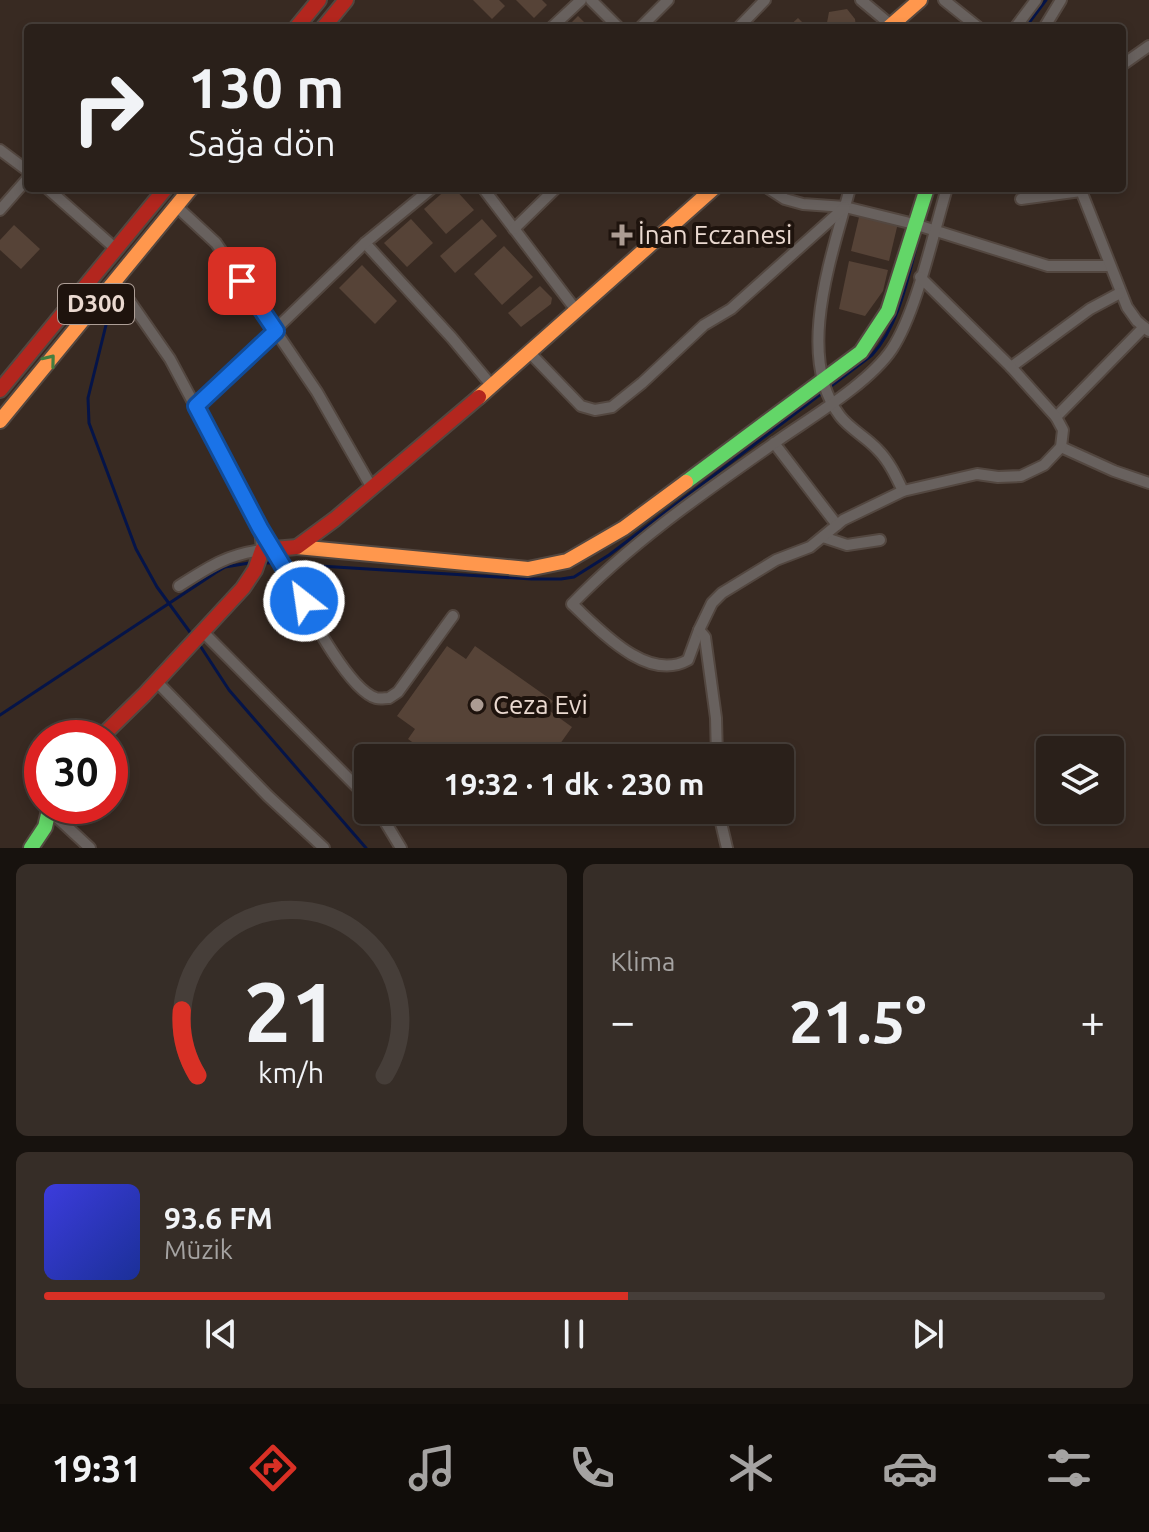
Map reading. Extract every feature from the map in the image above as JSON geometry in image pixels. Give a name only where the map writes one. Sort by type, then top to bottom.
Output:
[{"type":"main road","points":[[299,24],[319,0]]},
{"type":"main road","points":[[333,24],[346,0]]},
{"type":"main road","points":[[891,24],[920,0]]},
{"type":"main road","name":"D300","points":[[0,390],[163,192]]},
{"type":"main road","name":"D300","points":[[0,421],[188,192]]},
{"type":"main road","points":[[297,547],[492,386],[709,192]]},
{"type":"main road","points":[[118,720],[240,592],[251,574],[270,554],[297,547],[513,569],[557,565],[586,552],[624,528],[828,391],[883,321],[923,227],[927,192]]},
{"type":"main road","points":[[31,848],[46,824]]},
{"type":"street","points":[[555,24],[581,0]]},
{"type":"street","points":[[591,0],[615,24]]},
{"type":"street","points":[[644,24],[668,0]]},
{"type":"street","points":[[742,24],[765,0]]},
{"type":"street","points":[[861,0],[887,24]]},
{"type":"street","points":[[944,0],[974,24]]},
{"type":"street","points":[[1018,24],[1036,0]]},
{"type":"street","points":[[1045,24],[1061,0]]},
{"type":"street","points":[[1126,62],[1149,46]]},
{"type":"street","points":[[0,150],[24,168]]},
{"type":"street","points":[[0,210],[24,183]]},
{"type":"street","points":[[52,192],[116,249]]},
{"type":"street","points":[[196,406],[365,243],[427,192]]},
{"type":"street","points":[[486,192],[576,310]]},
{"type":"street","points":[[514,229],[552,192]]},
{"type":"street","points":[[774,192],[803,204],[845,207],[923,227],[1048,266],[1110,266]]},
{"type":"street","points":[[849,192],[833,243],[818,345],[828,391],[841,417],[877,448],[890,464],[903,491]]},
{"type":"street","points":[[920,277],[1011,367],[1056,417],[1063,430],[1061,447],[1044,465],[1021,476],[977,474],[903,491],[837,525],[810,547],[776,560],[722,593],[712,603],[688,660],[680,664],[666,665],[619,648],[572,604],[662,522],[774,443],[828,391],[877,366],[890,352],[902,333],[920,277],[923,227],[945,192]]},
{"type":"street","points":[[1021,199],[1063,192]]},
{"type":"street","points":[[1056,417],[1147,329],[1137,321],[1120,293],[1082,192]]},
{"type":"street","points":[[176,206],[216,243],[317,392],[372,488]]},
{"type":"street","points":[[529,352],[581,406],[595,410],[612,407],[704,325],[731,309],[845,207]]},
{"type":"street","points":[[365,243],[492,386]]},
{"type":"street","points":[[115,280],[170,359],[260,528],[270,554],[288,574],[352,679],[374,697],[389,698],[398,692],[453,616]]},
{"type":"street","points":[[1011,367],[1090,309],[1120,293]]},
{"type":"street","points":[[774,443],[837,525]]},
{"type":"street","points":[[1061,447],[1149,483]]},
{"type":"street","points":[[823,537],[847,545],[880,540]]},
{"type":"street","points":[[179,586],[216,562],[236,554],[270,554]]},
{"type":"street","points":[[699,630],[705,637],[717,744]]},
{"type":"street","points":[[197,637],[354,785]]},
{"type":"street","points":[[157,682],[268,796],[324,848]]},
{"type":"street","points":[[65,824],[90,848]]},
{"type":"street","points":[[386,824],[401,848]]},
{"type":"street","points":[[721,824],[727,848]]},
{"type":"building","points":[[473,0],[499,0],[505,6],[492,19]]},
{"type":"building","points":[[516,0],[542,0],[547,5],[534,18]]},
{"type":"building","points":[[847,9],[856,24],[827,24],[829,12]]},
{"type":"building","points":[[578,16],[586,24],[570,24]]},
{"type":"building","points":[[443,192],[458,192],[474,210],[446,234],[424,209]]},
{"type":"building","points":[[860,213],[898,223],[889,261],[851,251]]},
{"type":"building","points":[[411,219],[433,243],[407,267],[384,243]]},
{"type":"building","points":[[482,219],[497,236],[455,273],[440,256]]},
{"type":"building","points":[[14,225],[40,249],[21,269],[0,250],[0,240]]},
{"type":"building","points":[[504,246],[533,277],[502,305],[474,274]]},
{"type":"building","points":[[849,261],[888,270],[883,291],[865,316],[839,309]]},
{"type":"building","points":[[362,265],[397,301],[375,324],[339,288]]},
{"type":"building","points":[[540,286],[552,298],[551,304],[521,327],[508,313]]},
{"type":"building","name":"Ceza Evi","points":[[447,646],[466,659],[475,646],[553,701],[547,709],[572,727],[560,744],[415,744],[408,739],[415,729],[397,716]]},
{"type":"waterway","points":[[1028,24],[1046,0]]},
{"type":"waterway","points":[[287,564],[532,579],[574,577],[609,555],[872,355],[897,312],[921,229]]},
{"type":"waterway","points":[[102,317],[106,325],[88,398],[89,423],[136,549],[157,587],[192,635]]},
{"type":"waterway","points":[[0,715],[215,573],[225,567],[255,562]]},
{"type":"waterway","points":[[263,563],[279,563]]},
{"type":"waterway","points":[[199,644],[229,690],[366,848]]},
{"type":"traffic: fast","points":[[686,482],[861,352],[888,311],[926,192]]},
{"type":"traffic: fast","points":[[31,848],[46,824]]},
{"type":"traffic: slow","points":[[893,24],[920,0]]},
{"type":"traffic: slow","points":[[0,421],[188,192]]},
{"type":"traffic: slow","points":[[479,397],[710,192]]},
{"type":"traffic: slow","points":[[297,547],[528,569],[567,561],[624,528],[686,482]]},
{"type":"traffic: jam","points":[[299,24],[319,0]]},
{"type":"traffic: jam","points":[[326,24],[346,0]]},
{"type":"traffic: jam","points":[[0,390],[163,192]]},
{"type":"traffic: jam","points":[[118,720],[243,588],[255,570],[262,550],[297,547],[335,519],[479,397]]},
{"type":"place","name":"İnan Eczanesi","points":[[622,235]]},
{"type":"place","name":"Ceza Evi","points":[[477,705]]},
{"type":"route","points":[[242,281],[276,331],[196,406],[260,528],[304,601]]}]
